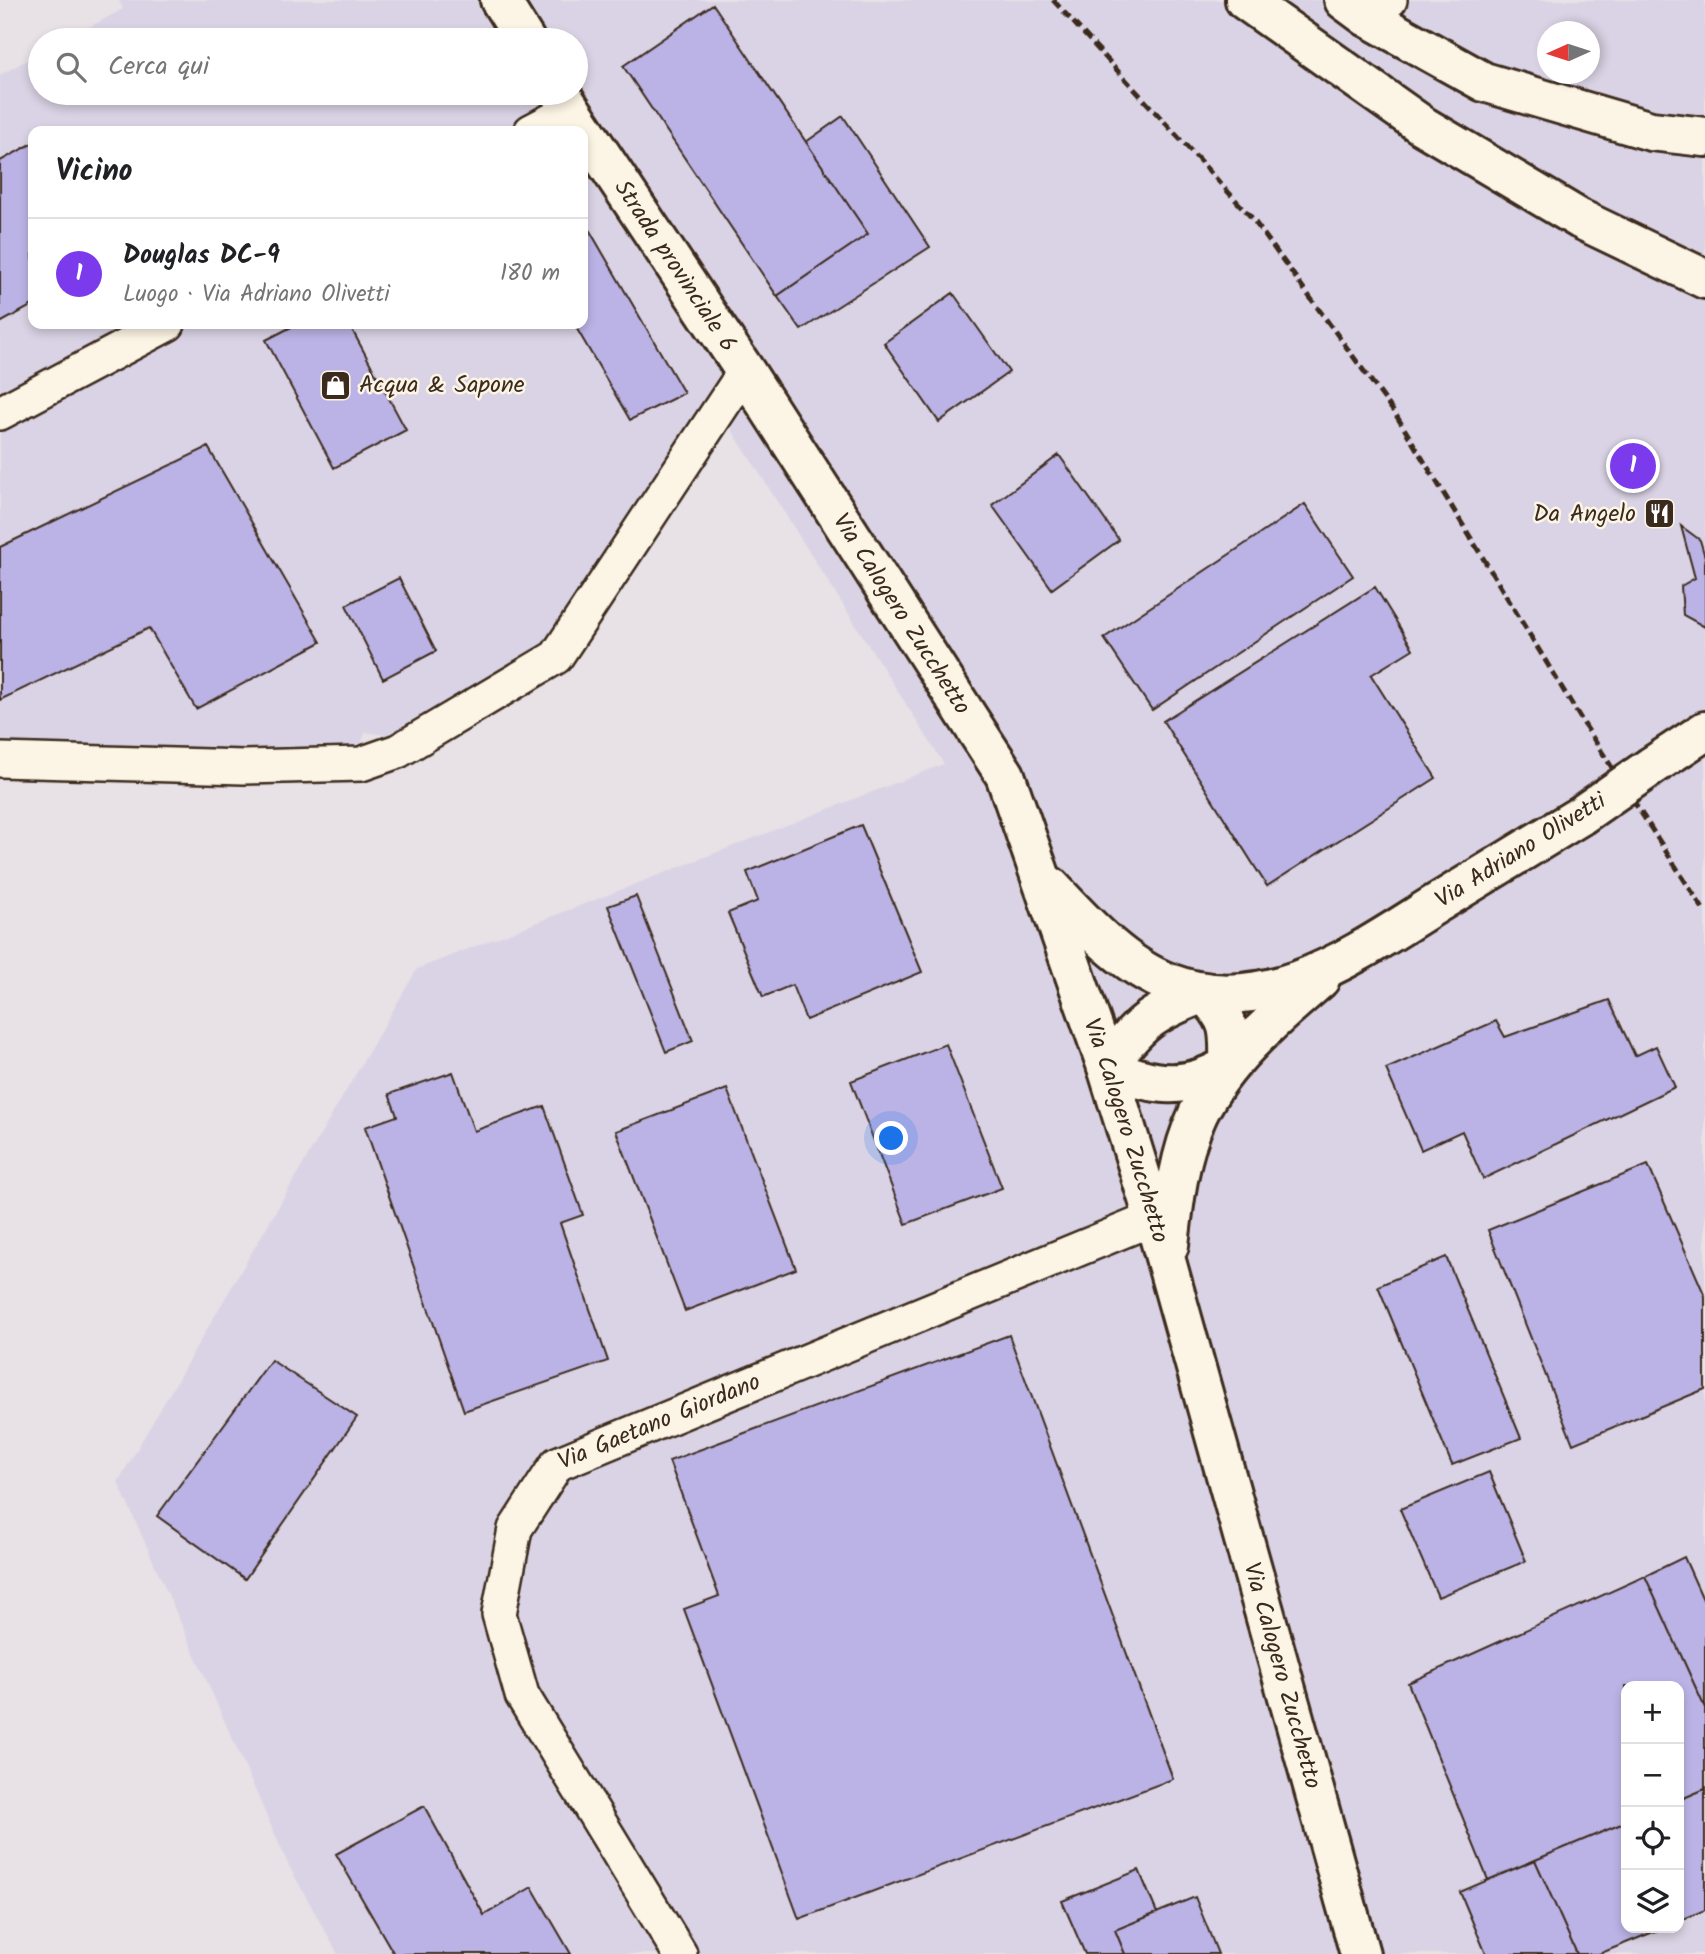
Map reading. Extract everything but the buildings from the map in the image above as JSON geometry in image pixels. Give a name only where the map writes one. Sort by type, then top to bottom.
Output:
[{"type":"main road","points":[[500,0],[518,28]]},
{"type":"main road","points":[[1245,0],[1423,126],[1580,219],[1705,279]]},
{"type":"main road","points":[[1367,6],[1484,82],[1651,131],[1705,138]]},
{"type":"main road","name":"Strada provinciale 6","points":[[569,105],[583,126]]},
{"type":"main road","name":"Strada provinciale 6","points":[[588,134],[745,371]]},
{"type":"main road","name":"Via Calogero Zucchetto","points":[[745,371],[1005,775],[1107,1068],[1154,1218],[1360,1954]]},
{"type":"main road","name":"Via Adriano Olivetti","points":[[1335,966],[1274,988],[1204,993],[1164,1008],[1142,1023],[1107,1068],[1140,1082],[1173,1085],[1207,1079],[1229,1065],[1335,966],[1580,816],[1705,731]]},
{"type":"main road","name":"Via Adriano Olivetti","points":[[1043,879],[1090,928],[1126,958],[1167,982],[1204,993]]},
{"type":"main road","points":[[1204,993],[1222,1012],[1230,1031],[1229,1065]]},
{"type":"main road","name":"Via Adriano Olivetti","points":[[1167,1263],[1176,1183],[1198,1114],[1229,1065]]},
{"type":"street","points":[[537,126],[561,105]]},
{"type":"street","points":[[0,413],[159,329]]},
{"type":"street","points":[[0,760],[244,767],[361,764],[398,751],[556,657],[745,371]]},
{"type":"street","name":"Via Gaetano Giordano","points":[[680,1954],[522,1695],[499,1614],[515,1529],[557,1464],[1154,1218]]},
{"type":"shaded area","points":[[119,0],[1705,0],[1705,1954],[338,1954],[290,1868],[118,1482],[417,969],[944,764],[711,397],[549,649],[402,738],[366,732],[356,755],[0,749],[0,75],[28,60],[28,105],[588,105],[588,28],[87,28],[123,9]]},
{"type":"railway","points":[[1053,0],[1252,218],[1396,415],[1584,724],[1705,912]]},
{"type":"place","name":"Acqua & Sapone","points":[[336,385]]},
{"type":"place","name":"Douglas DC-9","points":[[1633,466]]},
{"type":"place","name":"Da Angelo","points":[[1659,514]]}]
